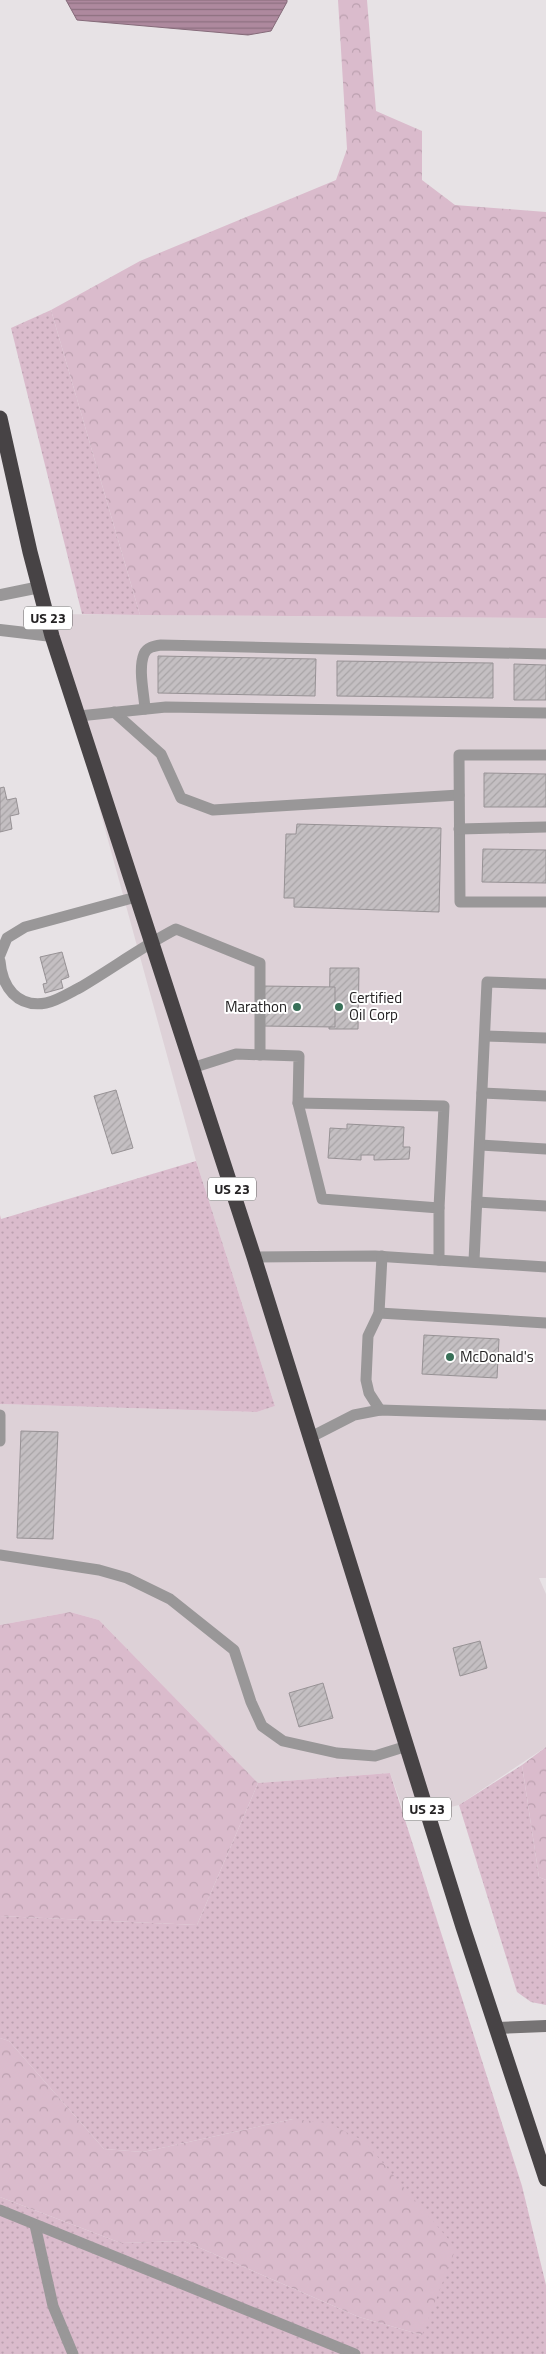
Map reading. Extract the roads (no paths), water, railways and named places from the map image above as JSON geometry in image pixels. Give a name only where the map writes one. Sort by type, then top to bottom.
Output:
[{"type":"highway","name":"US 23","points":[[0,418],[52,636],[254,1257],[496,2028],[546,2180]]},
{"type":"street","points":[[0,595],[40,587]]},
{"type":"street","points":[[0,630],[52,636]]},
{"type":"street","points":[[496,2028],[546,2026]]},
{"type":"lane","points":[[146,709],[142,664],[144,652],[150,647],[160,645],[546,654]]},
{"type":"lane","points":[[79,716],[166,707],[546,713]]},
{"type":"lane","points":[[114,712],[161,754],[181,798],[213,810],[459,795]]},
{"type":"lane","points":[[546,755],[459,755],[460,902],[546,902]]},
{"type":"lane","points":[[459,829],[546,827]]},
{"type":"lane","points":[[0,955],[7,938],[24,927],[136,897]]},
{"type":"lane","points":[[0,961],[1,974],[9,991],[27,1004],[47,1003],[111,969],[151,942],[176,929],[260,963],[260,1055]]},
{"type":"lane","points":[[474,1261],[487,982],[546,984]]},
{"type":"lane","points":[[485,1036],[546,1038]]},
{"type":"lane","points":[[192,1068],[236,1054],[300,1056],[298,1103],[322,1199],[439,1208]]},
{"type":"lane","points":[[482,1093],[546,1096]]},
{"type":"lane","points":[[298,1103],[444,1106],[439,1208],[439,1260]]},
{"type":"lane","points":[[480,1145],[546,1149]]},
{"type":"lane","points":[[477,1202],[546,1206]]},
{"type":"lane","points":[[254,1257],[382,1256],[546,1266]]},
{"type":"lane","points":[[380,1410],[369,1393],[366,1380],[368,1336],[379,1313],[382,1256]]},
{"type":"lane","points":[[379,1313],[546,1322]]},
{"type":"lane","points":[[311,1437],[354,1415],[380,1410],[546,1415]]},
{"type":"lane","points":[[0,1415],[0,1441]]},
{"type":"lane","points":[[0,1555],[99,1570],[127,1578],[170,1599],[234,1650],[251,1702],[262,1726],[283,1741],[337,1754],[375,1756],[407,1746]]},
{"type":"lane","points":[[0,2210],[355,2354]]},
{"type":"lane","points":[[34,2225],[53,2306],[72,2354]]},
{"type":"place","name":"Marathon","points":[[297,1007]]},
{"type":"place","name":"Certified Oil Corp","points":[[339,1007]]},
{"type":"place","name":"McDonald's","points":[[450,1357]]}]
